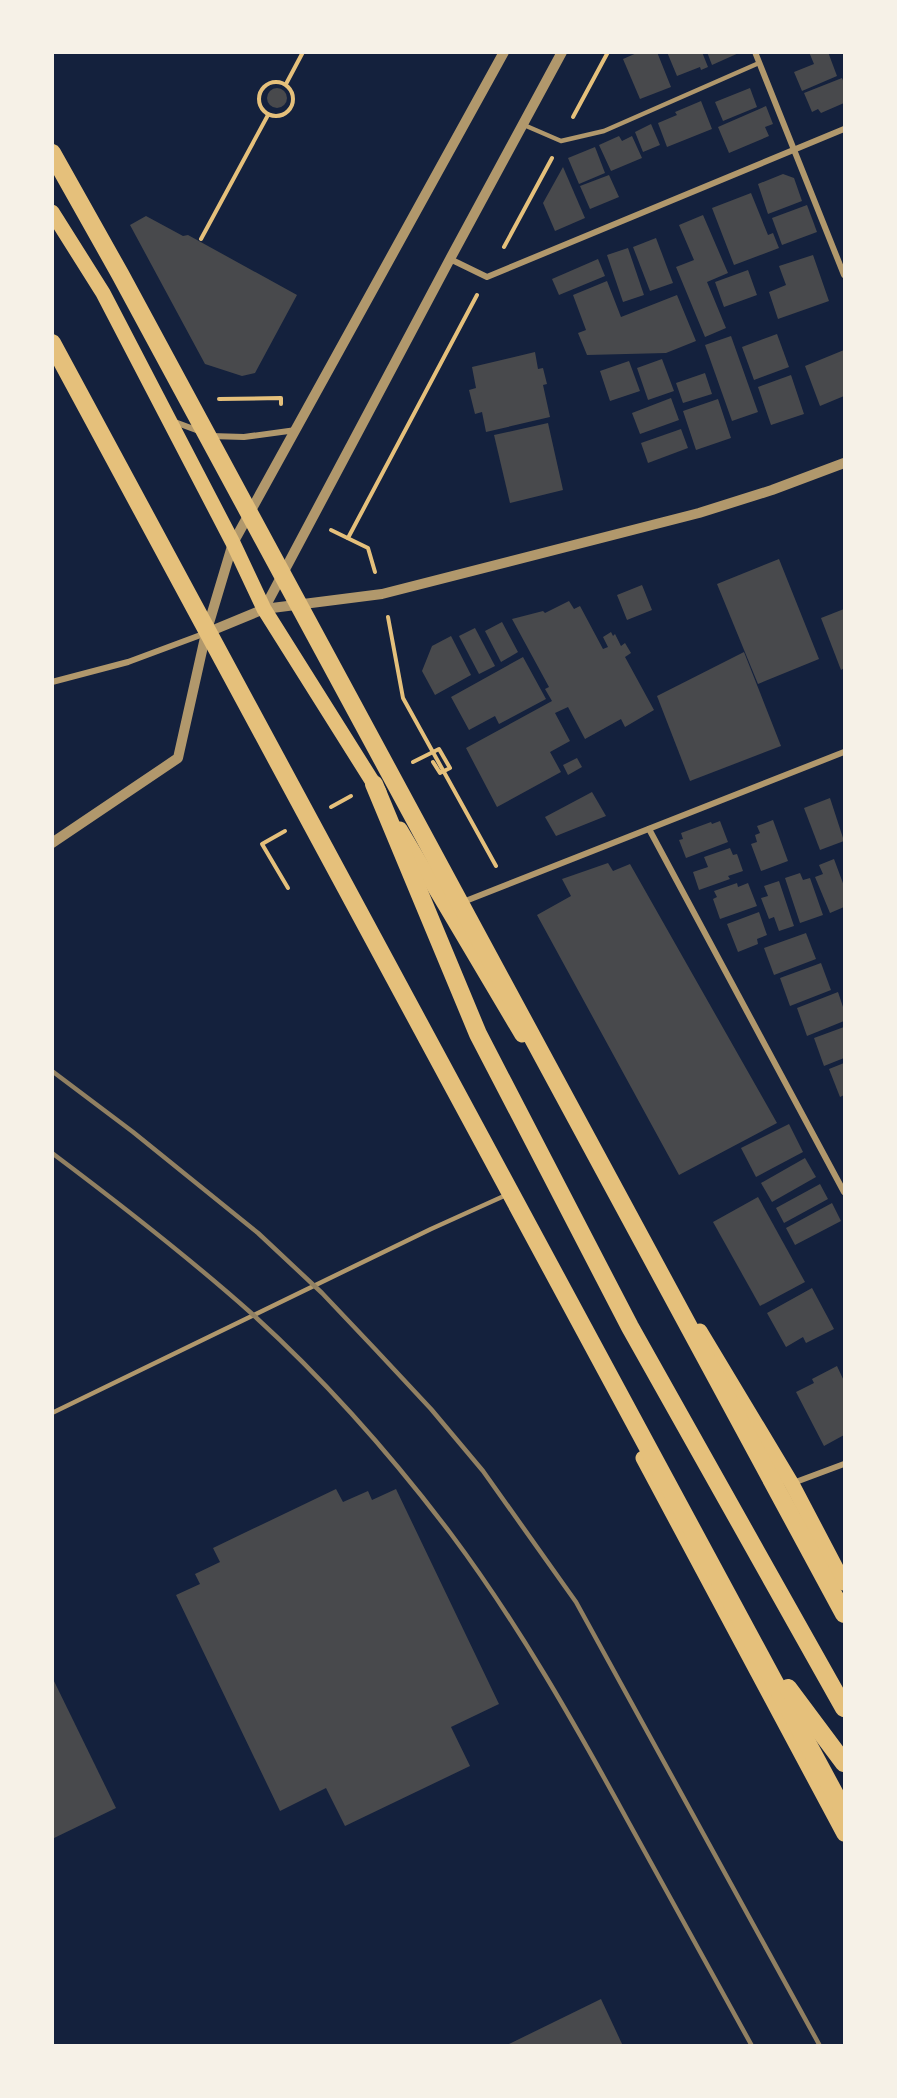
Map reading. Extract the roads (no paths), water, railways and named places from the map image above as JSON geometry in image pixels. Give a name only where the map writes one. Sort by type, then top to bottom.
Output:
[{"type":"highway","points":[[52,153],[844,1614]]},
{"type":"highway","points":[[52,343],[844,1811]]},
{"type":"highway","points":[[374,784],[478,1034],[630,1327],[844,1708]]},
{"type":"highway","points":[[708,1579],[844,1763]]},
{"type":"main road","points":[[52,212],[103,293],[233,543],[264,609],[374,784],[446,909],[792,1484],[844,1583]]},
{"type":"main road","points":[[52,359],[206,633],[844,1834]]},
{"type":"street","points":[[52,843],[178,758],[206,633],[233,543],[504,52]]},
{"type":"street","points":[[264,609],[562,52]]},
{"type":"street","points":[[755,52],[844,275]]},
{"type":"street","points":[[450,260],[487,277],[844,129]]},
{"type":"street","points":[[169,420],[212,436],[244,437],[296,429]]},
{"type":"street","points":[[52,682],[128,662],[264,609],[382,594],[699,513],[772,490],[844,462]]},
{"type":"street","points":[[446,909],[844,752]]},
{"type":"street","points":[[648,829],[844,1192]]},
{"type":"street","points":[[792,1484],[844,1464]]},
{"type":"lane","points":[[524,125],[561,141],[604,130],[759,63]]},
{"type":"lane","points":[[52,1413],[431,1229],[504,1196]]},
{"type":"railway","points":[[52,1071],[133,1132],[258,1233],[322,1293],[375,1349],[431,1409],[483,1471],[576,1602],[820,2046]]},
{"type":"railway","points":[[52,1153],[178,1251],[277,1337],[356,1418],[451,1534],[523,1639],[567,1712],[752,2046]]}]
